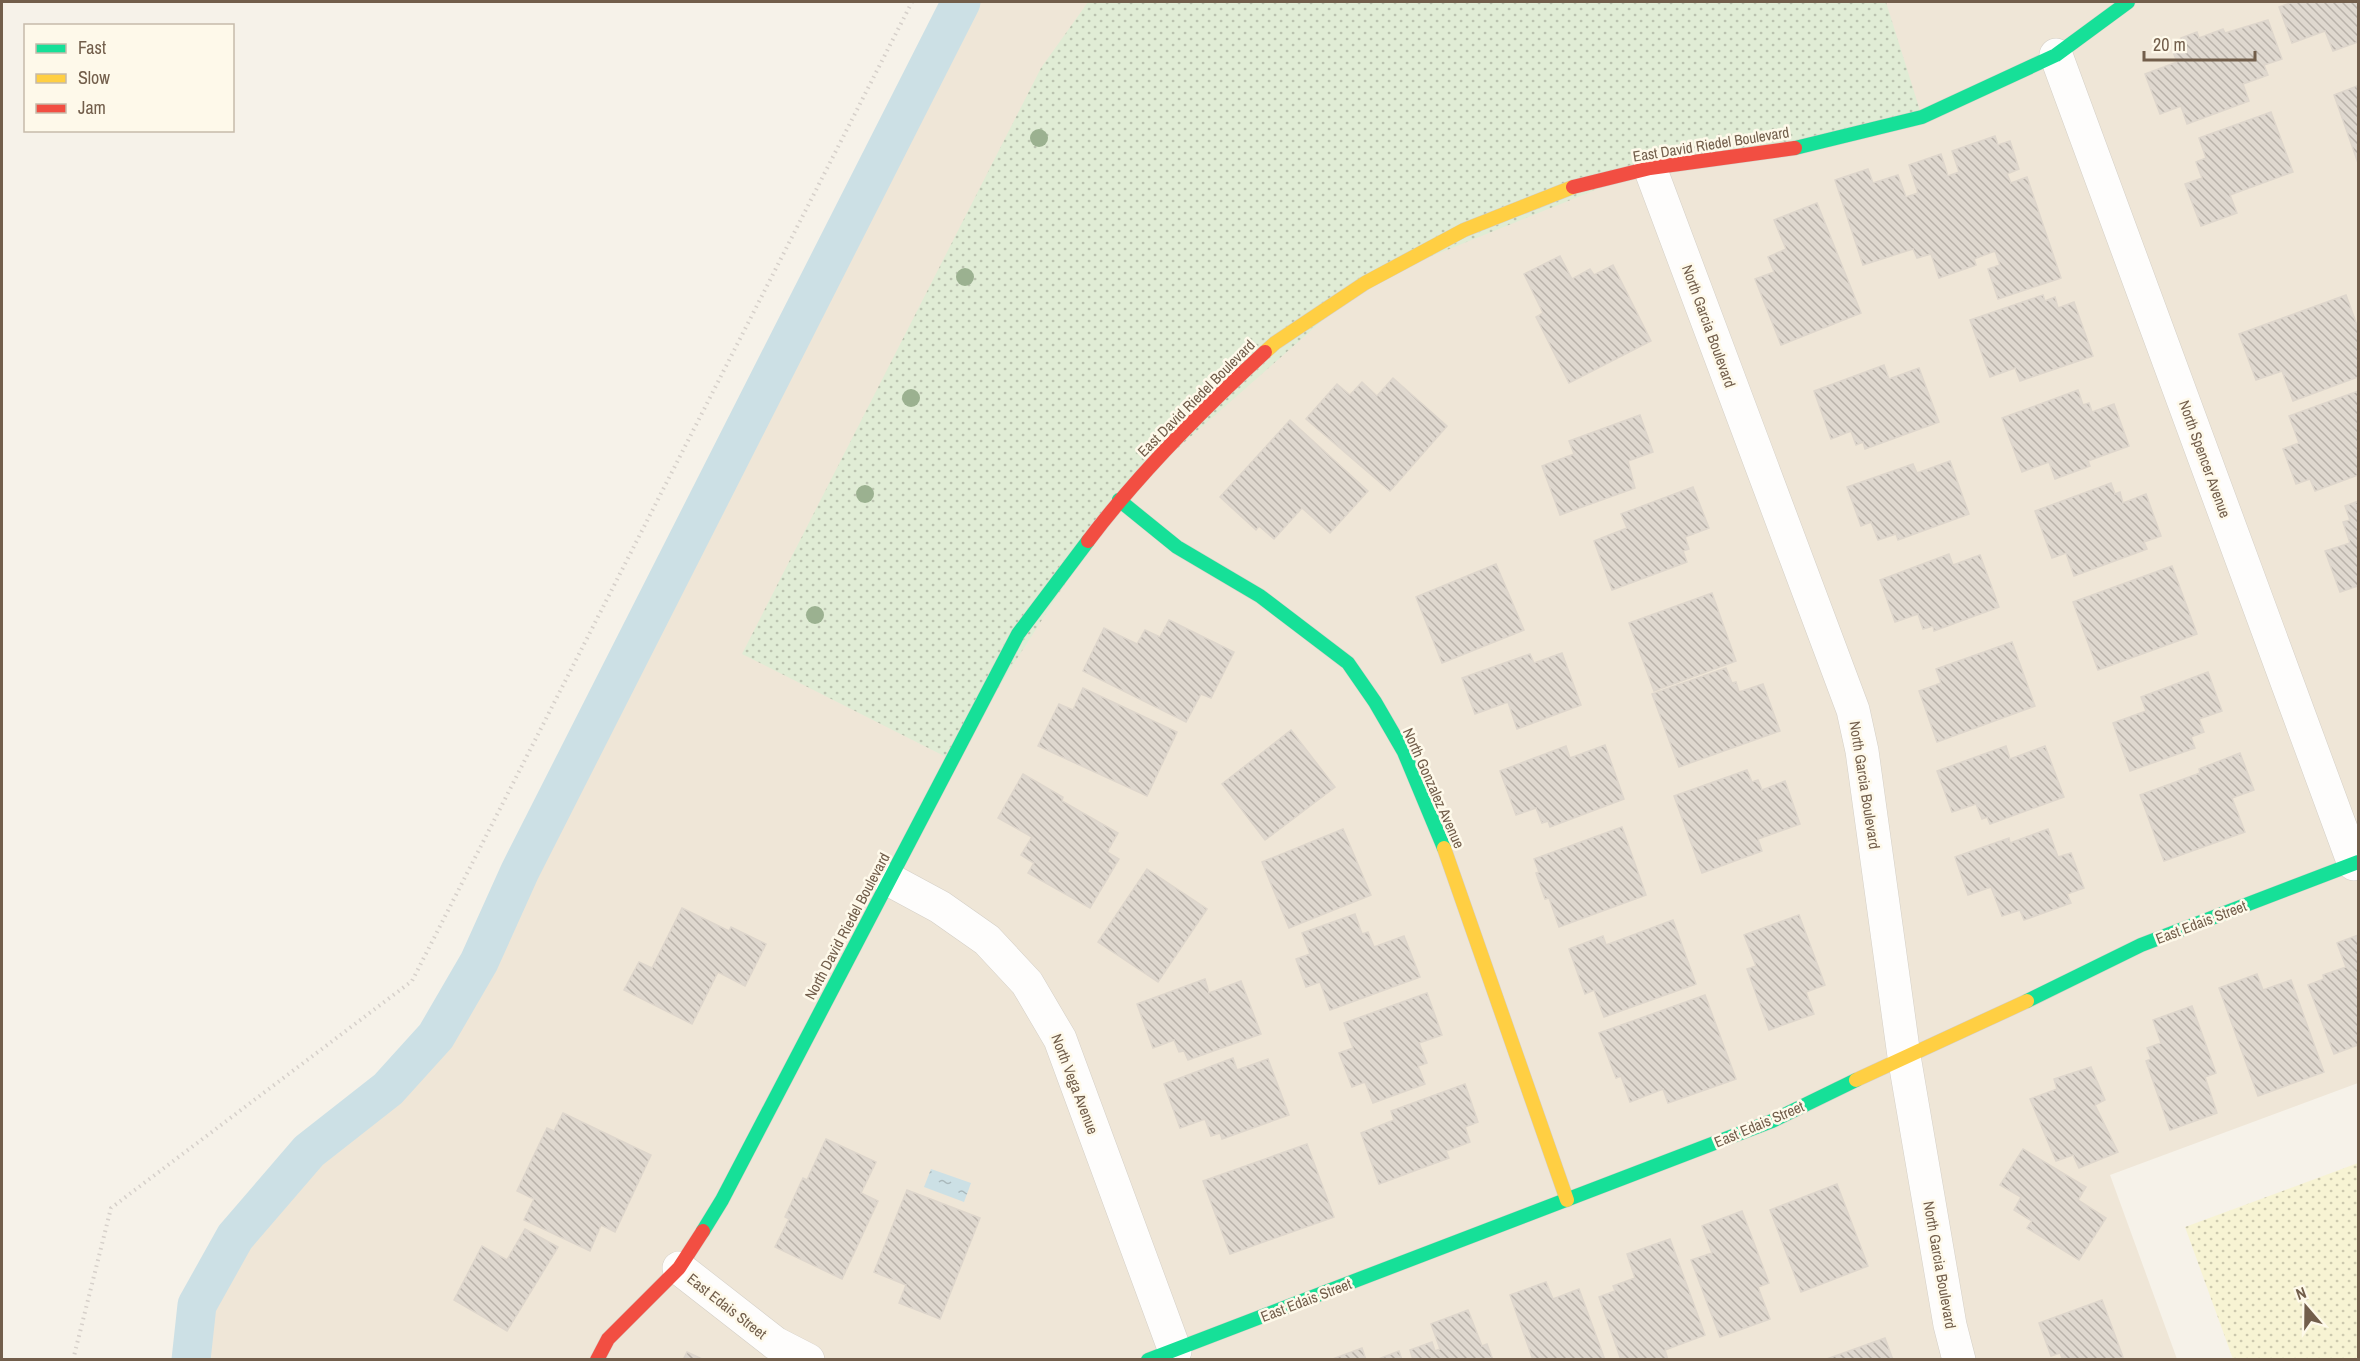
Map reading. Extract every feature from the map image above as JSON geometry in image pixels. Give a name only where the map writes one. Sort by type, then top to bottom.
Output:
[{"type":"street","name":"East David Riedel Boulevard","points":[[1119,500],[1224,390],[1275,343],[1365,283],[1474,225],[1568,188],[1650,168],[1786,150],[1922,117],[2056,55],[2128,2]]},
{"type":"street","name":"North Spencer Avenue","points":[[2056,55],[2356,863]]},
{"type":"street","name":"North Garcia Boulevard","points":[[1650,168],[1853,710],[1862,751],[1904,1056],[1950,1325],[1959,1359]]},
{"type":"street","name":"North David Riedel Boulevard","points":[[597,1359],[608,1339],[679,1268],[722,1200],[1018,634],[1119,500]]},
{"type":"street","name":"North Gonzalez Avenue","points":[[1119,500],[1177,547],[1260,596],[1348,663],[1375,702],[1404,752],[1435,823],[1567,1200]]},
{"type":"street","name":"East Edais Street","points":[[1161,1355],[1772,1121],[1904,1056],[1980,1024],[2141,945],[2356,863]]},
{"type":"street","name":"North Vega Avenue","points":[[890,880],[940,907],[987,940],[1027,982],[1060,1039],[1161,1355]]},
{"type":"street","name":"East Edais Street","points":[[679,1268],[775,1343],[808,1359]]},
{"type":"path","points":[[73,1359],[111,1208],[412,981],[912,2]]},
{"type":"shaded area","points":[[961,2],[2358,2],[2358,1083],[2110,1175],[2177,1359],[191,1360],[197,1305],[235,1237],[309,1151],[388,1089],[436,1036],[479,962],[520,871]]},
{"type":"sand","points":[[2358,1163],[2358,1359],[2233,1359],[2185,1227]]},
{"type":"green space","points":[[1088,2],[1886,2],[1922,117],[1650,168],[1365,283],[1119,500],[952,760],[742,654],[1041,68]]},
{"type":"water","points":[[931,1169],[971,1183],[964,1202],[924,1187]]},
{"type":"building","points":[[2293,2],[2358,2],[2358,42],[2333,51],[2325,31],[2292,43],[2279,7]]},
{"type":"building","points":[[2268,20],[2282,59],[2264,65],[2268,75],[2243,84],[2249,101],[2187,124],[2181,106],[2160,114],[2145,74],[2177,62],[2173,52],[2184,47],[2181,38],[2197,32],[2199,38],[2223,29],[2225,33]]},
{"type":"building","points":[[2357,86],[2358,92],[2358,163],[2334,95]]},
{"type":"building","points":[[2271,112],[2293,172],[2230,195],[2237,213],[2201,226],[2185,184],[2202,178],[2196,162],[2206,158],[2199,138]]},
{"type":"building","points":[[1995,136],[1998,145],[2010,141],[2019,169],[2007,174],[2011,183],[2027,177],[2061,278],[1998,299],[1988,269],[2000,265],[1995,251],[1974,259],[1976,265],[1939,278],[1931,254],[1917,258],[1913,249],[1863,265],[1835,180],[1868,169],[1873,183],[1898,175],[1906,197],[1918,193],[1909,165],[1941,154],[1948,176],[1959,172],[1952,151]]},
{"type":"building","points":[[1817,203],[1861,313],[1781,345],[1755,279],[1774,272],[1768,257],[1786,249],[1774,220]]},
{"type":"building","points":[[1560,256],[1572,279],[1590,269],[1594,275],[1613,265],[1651,341],[1569,383],[1536,317],[1543,313],[1524,274]]},
{"type":"building","points":[[2043,295],[2045,301],[2055,297],[2058,308],[2074,302],[2093,356],[2020,381],[2015,368],[1990,377],[1970,320]]},
{"type":"building","points":[[2346,295],[2358,328],[2358,377],[2293,401],[2282,371],[2256,380],[2239,334]]},
{"type":"building","points":[[1884,365],[1889,379],[1919,368],[1939,422],[1865,449],[1863,442],[1856,445],[1851,431],[1831,439],[1814,391]]},
{"type":"building","points":[[1393,378],[1447,426],[1390,491],[1306,419],[1337,384],[1350,395],[1362,382],[1377,396]]},
{"type":"building","points":[[2078,390],[2083,405],[2089,403],[2092,412],[2114,404],[2129,446],[2088,461],[2090,466],[2055,479],[2049,462],[2022,472],[2002,418]]},
{"type":"building","points":[[2358,391],[2358,475],[2315,491],[2310,479],[2296,484],[2283,449],[2299,443],[2289,416]]},
{"type":"building","points":[[1640,415],[1653,452],[1628,461],[1635,488],[1560,515],[1542,466],[1574,454],[1569,441]]},
{"type":"building","points":[[1290,420],[1368,491],[1330,533],[1302,508],[1274,539],[1259,526],[1256,530],[1220,497]]},
{"type":"building","points":[[1950,461],[1969,514],[1898,540],[1896,534],[1878,540],[1871,522],[1861,526],[1847,487],[1913,464],[1917,473]]},
{"type":"building","points":[[2111,483],[2115,494],[2120,492],[2123,503],[2146,494],[2161,536],[2144,542],[2147,549],[2074,576],[2066,553],[2052,558],[2035,511]]},
{"type":"building","points":[[1693,487],[1709,528],[1685,537],[1689,549],[1683,551],[1687,562],[1612,590],[1594,541],[1627,528],[1621,514]]},
{"type":"building","points":[[2358,501],[2358,586],[2340,592],[2325,551],[2350,543],[2343,522],[2350,520],[2345,506]]},
{"type":"building","points":[[1949,554],[1953,565],[1980,555],[1999,607],[1934,631],[1933,626],[1923,629],[1918,614],[1895,622],[1880,580]]},
{"type":"building","points":[[1496,564],[1524,630],[1442,663],[1416,597]]},
{"type":"building","points":[[2172,566],[2197,634],[2098,670],[2073,602]]},
{"type":"building","points":[[1712,593],[1736,661],[1654,691],[1629,623]]},
{"type":"building","points":[[1169,620],[1234,652],[1211,698],[1201,694],[1186,722],[1083,671],[1104,628],[1137,644],[1145,630],[1160,637]]},
{"type":"building","points":[[2012,642],[2035,706],[1937,742],[1919,691],[1941,683],[1936,669]]},
{"type":"building","points":[[1562,653],[1581,705],[1517,729],[1508,702],[1475,714],[1462,678],[1530,654],[1534,663]]},
{"type":"building","points":[[1726,668],[1732,683],[1736,682],[1739,692],[1763,684],[1780,731],[1679,767],[1652,694]]},
{"type":"building","points":[[2208,672],[2222,711],[2199,719],[2204,732],[2191,737],[2195,748],[2130,771],[2113,723],[2146,711],[2141,697]]},
{"type":"building","points":[[1083,688],[1177,732],[1147,796],[1038,746],[1059,704],[1073,710]]},
{"type":"building","points":[[1291,730],[1335,787],[1265,840],[1222,784]]},
{"type":"building","points":[[1605,745],[1624,799],[1550,827],[1548,821],[1542,823],[1536,808],[1516,815],[1500,771],[1566,746],[1570,758]]},
{"type":"building","points":[[2006,746],[2010,759],[2045,746],[2064,797],[1990,824],[1987,817],[1982,819],[1976,804],[1952,812],[1937,771]]},
{"type":"building","points":[[2240,753],[2254,790],[2232,798],[2245,832],[2164,861],[2140,795],[2200,773],[2199,769]]},
{"type":"building","points":[[1747,770],[1752,782],[1758,780],[1762,790],[1785,781],[1800,824],[1758,839],[1762,851],[1702,873],[1674,796]]},
{"type":"building","points":[[1023,774],[1063,797],[1062,801],[1118,833],[1107,852],[1119,859],[1090,908],[1028,873],[1034,863],[1021,855],[1032,837],[998,818]]},
{"type":"building","points":[[1622,827],[1646,895],[1559,927],[1549,898],[1545,899],[1534,859]]},
{"type":"building","points":[[1343,829],[1371,895],[1289,928],[1262,862]]},
{"type":"building","points":[[2048,829],[2058,857],[2071,853],[2084,888],[2067,894],[2071,903],[2024,920],[2020,910],[2002,916],[1991,887],[1968,895],[1955,857],[2009,838],[2010,843]]},
{"type":"building","points":[[1147,869],[1207,909],[1158,982],[1098,942]]},
{"type":"building","points":[[682,908],[729,931],[731,927],[766,944],[745,986],[718,972],[692,1024],[624,990],[639,962],[652,968]]},
{"type":"building","points":[[1355,914],[1362,934],[1368,932],[1374,947],[1404,936],[1420,977],[1330,1010],[1320,982],[1306,987],[1296,959],[1310,954],[1302,933]]},
{"type":"building","points":[[1799,915],[1825,985],[1806,992],[1814,1014],[1769,1030],[1747,969],[1756,966],[1744,935]]},
{"type":"building","points":[[1673,920],[1696,984],[1604,1017],[1594,990],[1585,994],[1569,949],[1603,936],[1606,945]]},
{"type":"building","points":[[2358,935],[2358,1045],[2334,1054],[2308,985],[2324,979],[2323,975],[2346,967],[2337,943]]},
{"type":"building","points":[[2257,974],[2263,990],[2291,980],[2324,1072],[2258,1096],[2219,988]]},
{"type":"building","points":[[1205,979],[1209,993],[1241,981],[1261,1034],[1188,1060],[1184,1051],[1179,1052],[1174,1040],[1153,1048],[1137,1004]]},
{"type":"building","points":[[1427,993],[1442,1035],[1419,1043],[1427,1063],[1418,1066],[1425,1084],[1373,1103],[1365,1082],[1352,1087],[1339,1053],[1353,1048],[1344,1023]]},
{"type":"building","points":[[1705,995],[1736,1079],[1668,1103],[1663,1089],[1630,1102],[1621,1076],[1616,1078],[1599,1033]]},
{"type":"building","points":[[2192,1006],[2216,1073],[2205,1077],[2217,1113],[2170,1130],[2146,1061],[2151,1059],[2147,1048],[2161,1043],[2153,1020]]},
{"type":"building","points":[[1233,1058],[1237,1070],[1268,1059],[1289,1115],[1222,1139],[1220,1133],[1211,1136],[1205,1119],[1180,1128],[1164,1084]]},
{"type":"building","points":[[2091,1067],[2105,1100],[2095,1105],[2118,1152],[2079,1168],[2073,1155],[2056,1161],[2030,1099],[2057,1089],[2054,1079]]},
{"type":"building","points":[[1465,1084],[1478,1122],[1465,1127],[1470,1142],[1446,1151],[1449,1158],[1379,1184],[1361,1133],[1394,1120],[1391,1111]]},
{"type":"building","points":[[563,1113],[651,1155],[615,1232],[601,1225],[590,1251],[524,1220],[534,1199],[517,1191],[547,1128],[554,1131]]},
{"type":"building","points":[[826,1139],[876,1162],[861,1193],[878,1201],[842,1279],[775,1247],[789,1219],[785,1217],[803,1178],[807,1180]]},
{"type":"building","points":[[1307,1144],[1334,1217],[1230,1254],[1203,1181]]},
{"type":"building","points":[[2023,1149],[2086,1187],[2078,1200],[2106,1218],[2079,1260],[2027,1228],[2032,1221],[2014,1210],[2021,1197],[2000,1185]]},
{"type":"building","points":[[1837,1184],[1868,1266],[1801,1292],[1770,1210]]},
{"type":"building","points":[[907,1190],[980,1218],[940,1319],[899,1303],[906,1285],[874,1272]]},
{"type":"building","points":[[1742,1211],[1769,1283],[1758,1287],[1770,1319],[1720,1337],[1691,1260],[1712,1253],[1702,1226]]},
{"type":"building","points":[[525,1229],[558,1247],[507,1331],[454,1300],[482,1246],[507,1260]]},
{"type":"building","points":[[1670,1239],[1705,1335],[1665,1350],[1668,1360],[1621,1360],[1599,1297],[1615,1291],[1613,1286],[1635,1278],[1627,1254]]},
{"type":"building","points":[[1546,1282],[1553,1299],[1579,1289],[1605,1360],[1533,1360],[1510,1295]]},
{"type":"building","points":[[2102,1300],[2123,1357],[2116,1360],[2063,1360],[2060,1353],[2051,1356],[2039,1323]]},
{"type":"building","points":[[1468,1310],[1482,1346],[1487,1344],[1493,1360],[1413,1360],[1410,1350],[1432,1342],[1435,1351],[1440,1349],[1431,1324]]},
{"type":"building","points":[[1885,1338],[1893,1360],[1824,1360]]},
{"type":"building","points":[[1362,1348],[1366,1360],[1330,1360]]},
{"type":"building","points":[[1399,1351],[1402,1360],[1376,1360]]},
{"type":"building","points":[[687,1352],[704,1360],[683,1360]]},
{"type":"waterway","points":[[191,1360],[197,1305],[235,1237],[309,1151],[388,1089],[436,1036],[479,962],[520,871],[961,2]]},
{"type":"traffic: fast","points":[[1795,148],[1922,117],[2056,55],[2128,2]]},
{"type":"traffic: fast","points":[[1119,500],[1177,547],[1260,596],[1348,663],[1375,702],[1404,752],[1444,848]]},
{"type":"traffic: fast","points":[[703,1231],[722,1200],[1018,634],[1088,541]]},
{"type":"traffic: fast","points":[[2027,1001],[2141,945],[2358,862]]},
{"type":"traffic: fast","points":[[1148,1360],[1772,1121],[1856,1080]]},
{"type":"traffic: slow","points":[[1265,352],[1365,283],[1464,230],[1573,187]]},
{"type":"traffic: slow","points":[[1444,848],[1567,1200]]},
{"type":"traffic: slow","points":[[1856,1080],[2027,1001]]},
{"type":"traffic: jam","points":[[1573,187],[1650,168],[1795,148]]},
{"type":"traffic: jam","points":[[1088,541],[1172,442],[1265,352]]},
{"type":"traffic: jam","points":[[597,1360],[608,1339],[679,1268],[703,1231]]}]
